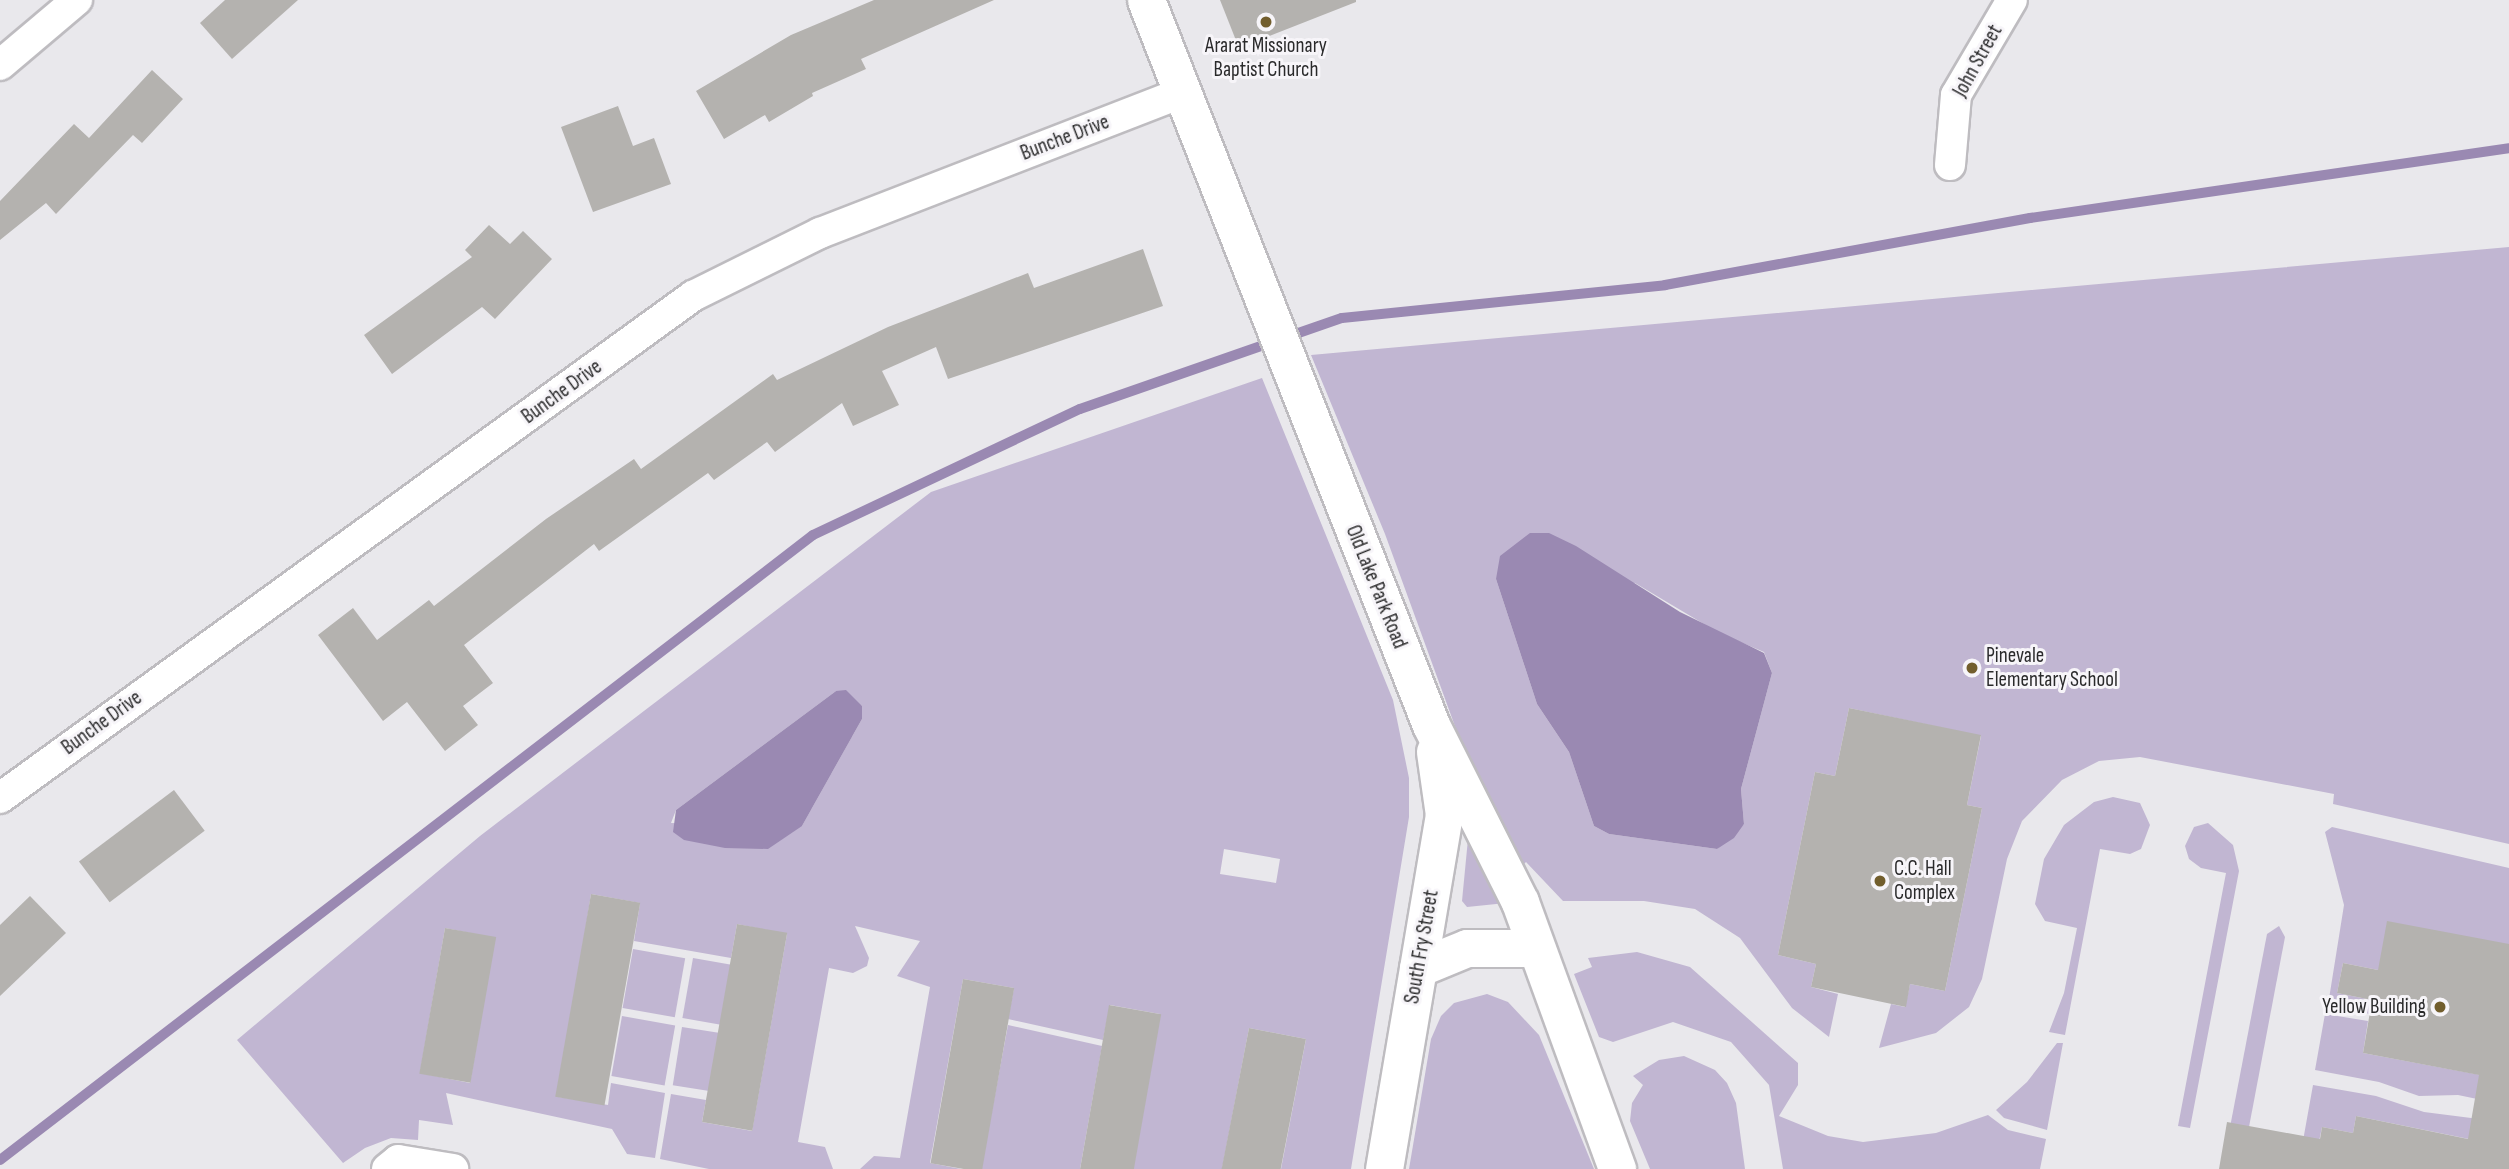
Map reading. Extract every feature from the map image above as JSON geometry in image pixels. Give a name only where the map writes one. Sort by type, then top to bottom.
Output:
[{"type":"street","points":[[0,65],[77,0]]},
{"type":"street","name":"Old Lake Park Road","points":[[1146,0],[1268,317],[1431,725],[1520,902],[1534,948],[1617,1169]]},
{"type":"street","name":"John Street","points":[[1950,165],[1956,96],[2012,0]]},
{"type":"street","name":"Bunche Drive","points":[[0,798],[693,296],[820,233],[1183,92]]},
{"type":"street","name":"South Fry Street","points":[[1384,1169],[1444,815],[1431,725]]},
{"type":"street","points":[[1418,968],[1467,948],[1534,948]]},
{"type":"street","points":[[387,1169],[398,1160],[453,1169]]},
{"type":"shaded area","points":[[2509,247],[2509,844],[2333,804],[2334,794],[2140,757],[2099,761],[2062,780],[2022,821],[2007,859],[1982,979],[1969,1007],[1936,1033],[1879,1048],[1891,1004],[1905,1007],[1910,984],[1945,991],[1982,808],[1967,805],[1981,736],[1849,708],[1835,776],[1815,772],[1778,955],[1816,964],[1811,987],[1838,994],[1829,1037],[1792,1008],[1740,938],[1695,909],[1644,901],[1563,901],[1526,862],[1517,871],[1483,803],[1385,534],[1311,355]],"holes":[[[1496,579],[1635,583],[1719,633],[1764,652],[1772,673],[1741,789],[1744,824],[1717,849],[1609,834],[1594,826],[1569,752],[1537,704]]]},
{"type":"shaded area","points":[[1262,378],[1393,700],[1409,778],[1409,817],[1351,1169],[1281,1169],[1306,1039],[1249,1028],[1222,1169],[1133,1169],[1160,1014],[1110,1005],[1103,1040],[1008,1019],[1014,988],[963,979],[930,1163],[961,1169],[860,1169],[874,1156],[900,1158],[930,987],[897,976],[920,941],[855,926],[869,958],[867,966],[853,973],[829,968],[798,1142],[825,1147],[833,1169],[709,1169],[660,1159],[671,1094],[706,1100],[702,1122],[752,1131],[787,934],[737,924],[731,958],[634,941],[640,903],[591,894],[559,1097],[608,1105],[611,1083],[665,1093],[655,1158],[627,1154],[612,1129],[446,1093],[453,1125],[419,1120],[418,1140],[391,1138],[365,1148],[343,1163],[237,1040],[480,836],[931,492]],"holes":[[[836,691],[862,706],[862,719],[802,826],[671,823],[676,810]],[[1224,849],[1280,859],[1276,883],[1220,874]],[[445,928],[495,938],[470,1083],[420,1073]]]},
{"type":"shaded area","points":[[1530,533],[1549,533],[1576,546],[1680,612],[1764,653],[1772,673],[1741,789],[1744,824],[1734,838],[1717,849],[1609,834],[1594,826],[1569,752],[1537,704],[1496,579],[1500,556]]},
{"type":"shaded area","points":[[846,690],[862,706],[862,719],[802,826],[768,849],[725,848],[684,840],[673,832],[676,810],[836,691]]},
{"type":"shaded area","points":[[2113,797],[2140,803],[2150,825],[2141,849],[2130,854],[2100,849],[2065,1035],[2049,1032],[2064,993],[2077,928],[2045,921],[2035,904],[2044,859],[2064,825],[2094,802]]},
{"type":"shaded area","points":[[2208,823],[2233,845],[2239,871],[2190,1128],[2178,1126],[2226,873],[2201,868],[2189,859],[2185,846],[2194,827]]},
{"type":"shaded area","points":[[2332,827],[2509,868],[2509,944],[2378,970],[2343,963],[2337,993],[2372,1000],[2370,1014],[2328,1005],[2344,905],[2325,832]]},
{"type":"shaded area","points":[[1468,839],[1506,903],[1467,907],[1462,901]]},
{"type":"shaded area","points":[[2279,926],[2285,937],[2249,1127],[2222,1169],[2267,934]]},
{"type":"shaded area","points":[[633,949],[685,958],[675,1017],[623,1008]]},
{"type":"shaded area","points":[[1637,952],[1690,967],[1798,1063],[1798,1085],[1779,1116],[1828,1136],[1863,1142],[1936,1133],[1988,1115],[2008,1130],[2046,1139],[2040,1169],[1783,1169],[1769,1085],[1731,1042],[1673,1022],[1613,1042],[1599,1037],[1574,974],[1592,967],[1588,958]]},
{"type":"shaded area","points":[[693,958],[731,965],[721,1025],[682,1018]]},
{"type":"shaded area","points":[[1487,994],[1508,1002],[1539,1035],[1594,1169],[1409,1169],[1431,1039],[1441,1016],[1454,1003]]},
{"type":"shaded area","points":[[2325,1014],[2368,1021],[2363,1053],[2486,1076],[2482,1100],[2458,1095],[2419,1096],[2379,1082],[2315,1070]]},
{"type":"shaded area","points":[[622,1016],[675,1025],[665,1085],[611,1076]]},
{"type":"shaded area","points":[[1008,1025],[1102,1046],[1080,1169],[981,1169]]},
{"type":"shaded area","points":[[682,1027],[719,1033],[709,1091],[673,1085]]},
{"type":"shaded area","points":[[2057,1043],[2063,1043],[2047,1130],[2004,1118],[1996,1110],[2027,1082]]},
{"type":"shaded area","points":[[1684,1056],[1715,1070],[1727,1083],[1736,1103],[1745,1169],[1650,1169],[1630,1121],[1632,1103],[1643,1085],[1633,1076],[1659,1060]]},
{"type":"shaded area","points":[[2313,1085],[2376,1096],[2424,1112],[2479,1119],[2469,1139],[2356,1116],[2353,1133],[2322,1127],[2314,1166],[2299,1163]]},
{"type":"building","points":[[225,0],[298,0],[232,59],[200,23]]},
{"type":"building","points":[[874,0],[994,0],[861,59],[866,69],[812,93],[813,96],[769,122],[765,115],[724,139],[696,91],[791,35]]},
{"type":"building","name":"Ararat Missionary Baptist Church","points":[[1220,0],[1356,0],[1356,2],[1239,48]]},
{"type":"building","points":[[152,70],[183,99],[142,143],[133,135],[56,214],[46,203],[0,240],[0,201],[74,124],[89,138]]},
{"type":"building","points":[[618,106],[633,146],[654,138],[671,184],[593,212],[561,127]]},
{"type":"building","points":[[489,225],[510,244],[523,231],[552,259],[495,319],[482,307],[392,374],[364,335],[472,257],[465,250]]},
{"type":"building","points":[[1143,249],[1163,306],[948,379],[936,347],[882,371],[899,405],[853,426],[842,403],[775,452],[767,442],[714,480],[708,473],[599,551],[594,544],[464,645],[493,683],[463,706],[478,725],[445,751],[407,702],[383,721],[318,635],[353,608],[377,640],[429,600],[434,606],[546,519],[634,459],[641,469],[773,374],[777,380],[888,327],[1028,273],[1034,288]]},
{"type":"building","name":"C.C. Hall Complex","points":[[1849,708],[1981,735],[1967,805],[1982,808],[1945,991],[1910,984],[1906,1007],[1811,987],[1816,964],[1778,955],[1815,772],[1835,776]]},
{"type":"building","points":[[174,790],[205,831],[110,902],[79,862]]},
{"type":"building","points":[[591,894],[640,903],[604,1106],[555,1097]]},
{"type":"building","points":[[30,896],[66,933],[0,996],[0,925]]},
{"type":"building","points":[[2387,921],[2509,944],[2509,1169],[2219,1169],[2227,1122],[2320,1139],[2322,1127],[2353,1133],[2356,1116],[2468,1139],[2479,1075],[2363,1053],[2372,1000],[2337,993],[2343,963],[2378,970]]},
{"type":"building","points":[[737,924],[787,933],[752,1131],[702,1122]]},
{"type":"building","points":[[445,928],[496,937],[471,1083],[419,1074]]},
{"type":"building","points":[[963,979],[1014,988],[982,1169],[931,1163]]},
{"type":"building","points":[[1109,1005],[1161,1014],[1134,1169],[1080,1169]]},
{"type":"building","points":[[1249,1028],[1306,1039],[1281,1169],[1222,1169]]},
{"type":"waterway","points":[[0,1160],[813,535],[1080,409],[1342,318],[1665,285],[2030,218],[2509,148]]},
{"type":"place","name":"Ararat Missionary Baptist Church","points":[[1266,22]]},
{"type":"place","name":"Pinevale Elementary School","points":[[1972,668]]},
{"type":"place","name":"C.C. Hall Complex","points":[[1880,881]]},
{"type":"place","name":"Yellow Building","points":[[2440,1007]]}]
